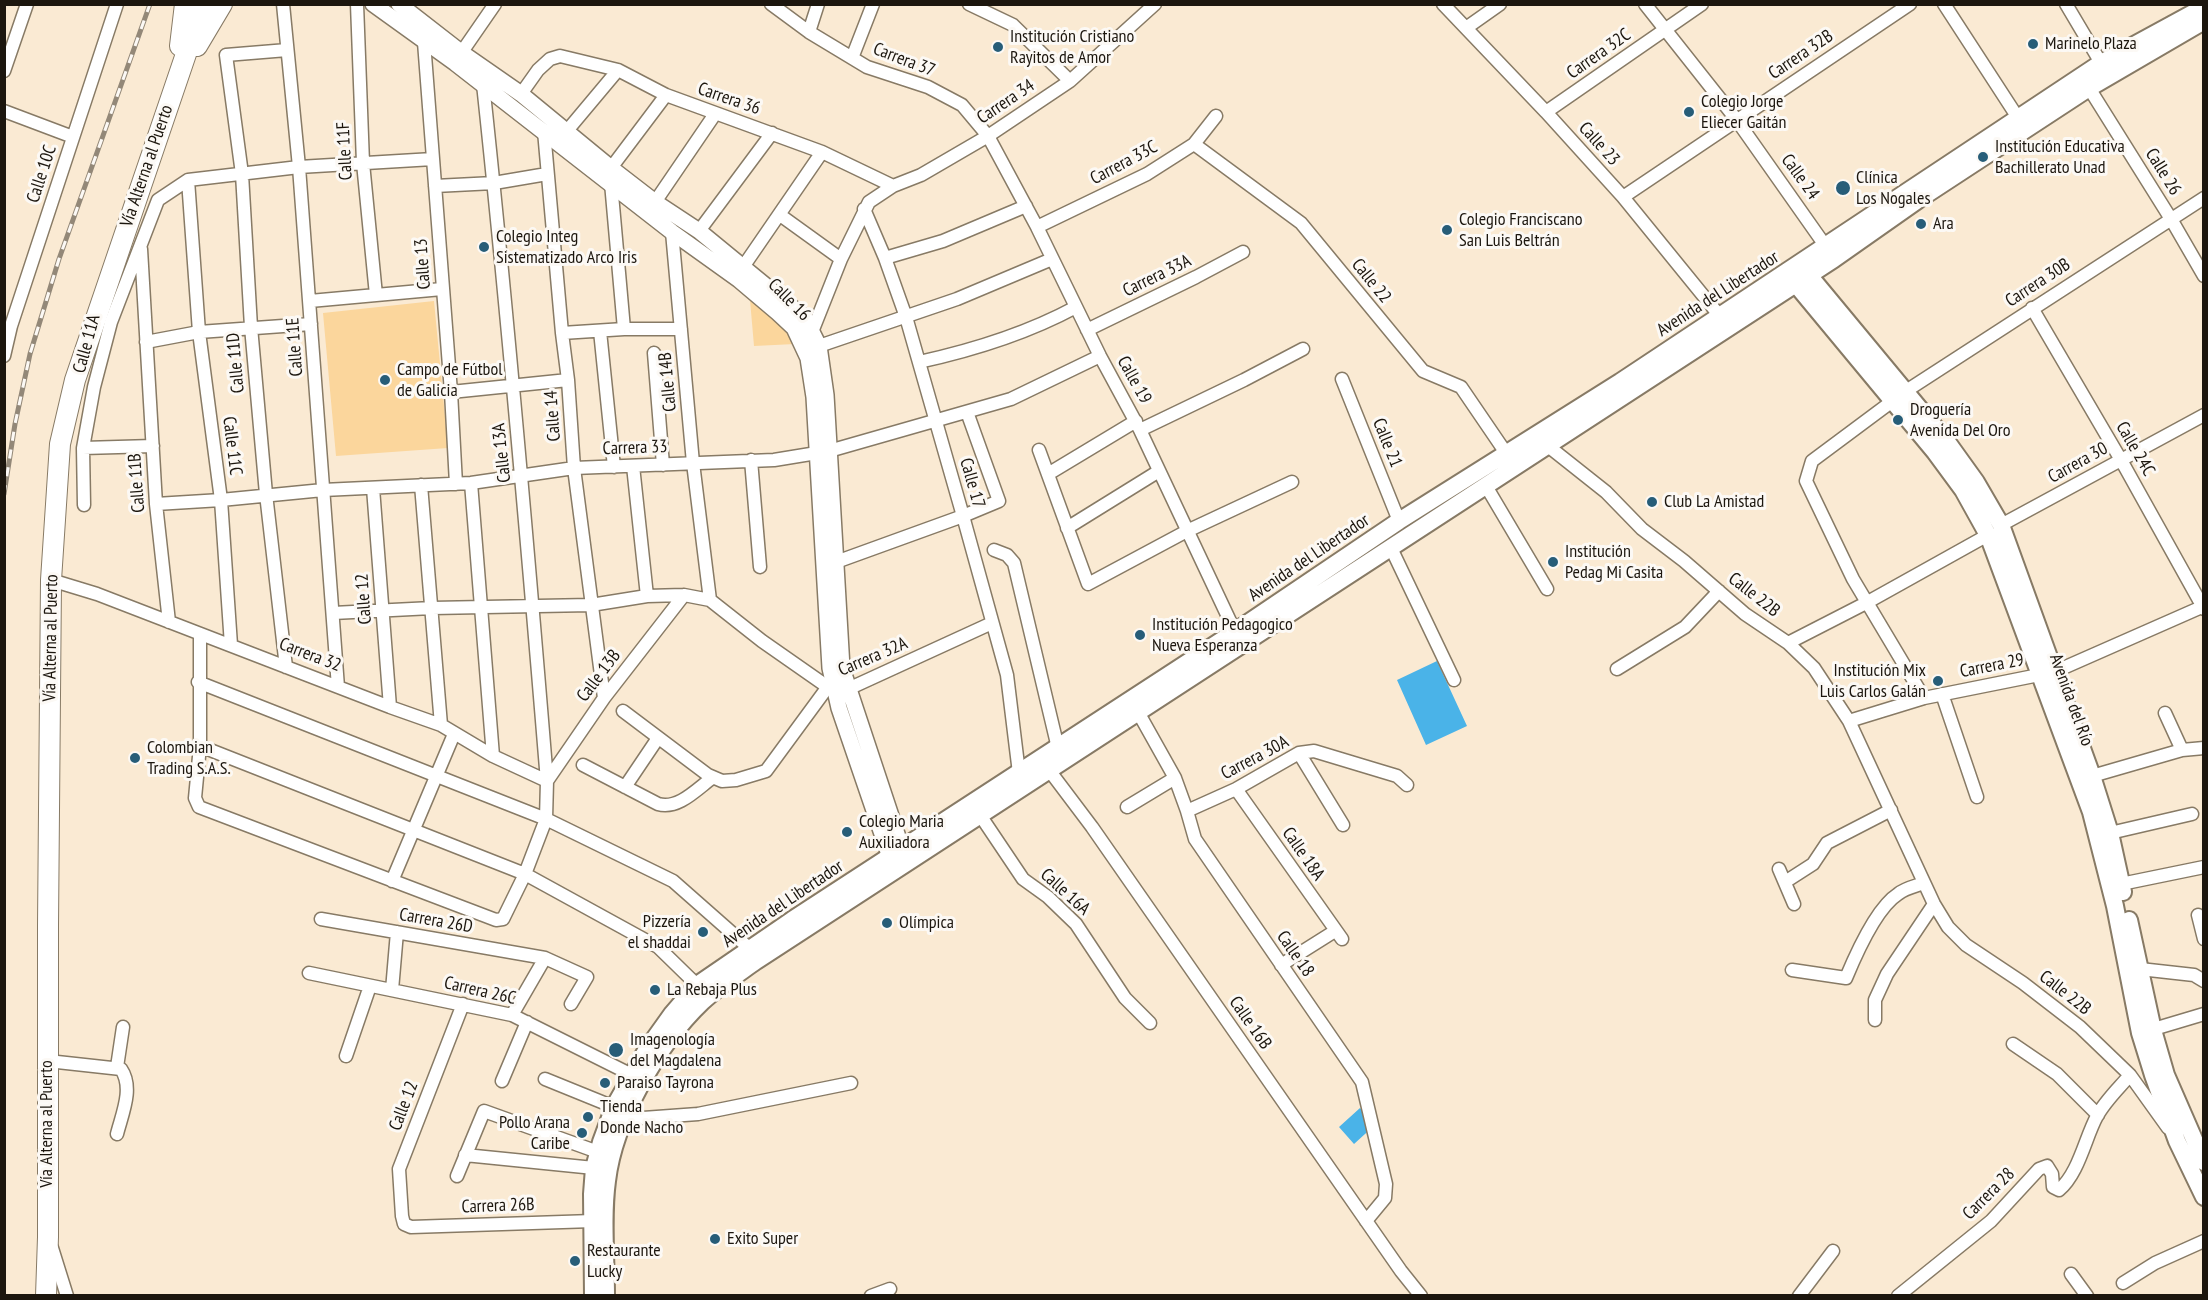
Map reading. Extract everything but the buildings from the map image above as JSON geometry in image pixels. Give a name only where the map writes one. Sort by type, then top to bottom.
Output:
[{"type":"main road","points":[[176,79],[185,4]]},
{"type":"main road","name":"Vía Alterna al Puerto","points":[[46,1296],[51,580],[60,444],[72,391],[203,4]]},
{"type":"main road","points":[[176,79],[222,4]]},
{"type":"main road","name":"Avenida del Libertador","points":[[606,1296],[606,1183],[620,1110],[682,1023],[703,1001],[1019,773],[1391,548],[1548,446],[2022,124],[2101,63],[2204,7]]},
{"type":"main road","name":"Avenida del Libertador","points":[[2022,124],[2204,21]]},
{"type":"main road","name":"Avenida del Libertador","points":[[593,1296],[592,1194],[596,1160],[620,1110],[632,1075],[647,1049],[672,1014],[697,985],[750,948],[980,814],[1049,770],[1138,712],[1399,521],[1620,382],[1719,315],[1798,274]]},
{"type":"main road","name":"Avenida del Río","points":[[1798,274],[1899,396],[1963,490],[1994,530],[2048,674],[2092,776],[2110,833],[2140,969],[2153,1075],[2177,1141],[2200,1170]]},
{"type":"main road","name":"Avenida del Río","points":[[2048,674],[2091,812],[2147,1032],[2166,1075],[2200,1170],[2204,1197]]},
{"type":"street","points":[[4,71],[27,4]]},
{"type":"street","name":"Calle 10C","points":[[4,356],[8,323],[117,4]]},
{"type":"street","name":"Calle 11E","points":[[283,4],[310,301],[338,687]]},
{"type":"street","name":"Calle 11F","points":[[357,4],[363,163],[376,295]]},
{"type":"street","name":"Calle 16","points":[[373,4],[424,42],[458,58],[521,94],[566,132],[672,232],[739,280],[794,328],[808,358],[824,452],[836,562],[842,668],[837,690]]},
{"type":"street","name":"Calle 16","points":[[399,4],[483,84],[544,131],[699,231],[805,318],[819,346],[826,395],[824,452],[830,668],[898,860]]},
{"type":"street","points":[[458,58],[495,4]]},
{"type":"street","name":"Carrera 37","points":[[771,4],[809,32],[873,70],[928,87],[962,105],[988,136]]},
{"type":"street","points":[[809,32],[818,4]]},
{"type":"street","points":[[852,58],[873,4]]},
{"type":"street","points":[[969,4],[1013,25],[1070,81]]},
{"type":"street","name":"Carrera 34","points":[[864,209],[869,202],[893,186],[921,175],[988,136],[1070,81],[1155,4]]},
{"type":"street","name":"Calle 23","points":[[1443,4],[1623,197],[1719,315]]},
{"type":"street","points":[[1466,28],[1500,4]]},
{"type":"street","name":"Calle 24","points":[[1645,4],[1736,119],[1830,253]]},
{"type":"street","name":"Carrera 32C","points":[[1546,112],[1702,4]]},
{"type":"street","name":"Carrera 32B","points":[[1623,197],[1910,4]]},
{"type":"street","points":[[1944,4],[2022,124]]},
{"type":"street","points":[[2066,4],[2101,63]]},
{"type":"street","points":[[4,28],[18,33]]},
{"type":"street","name":"Calle 13","points":[[424,42],[456,484]]},
{"type":"street","name":"Calle 11D","points":[[286,667],[250,327],[242,174],[226,55],[287,50]]},
{"type":"street","name":"Carrera 36","points":[[521,94],[538,70],[550,59],[560,56],[618,70],[666,95],[822,152],[893,186]]},
{"type":"street","points":[[566,132],[618,70]]},
{"type":"street","name":"Calle 13A","points":[[392,881],[500,921],[525,874],[546,819],[547,781],[523,475],[512,386],[483,84]]},
{"type":"street","name":"Calle 26","points":[[2089,88],[2204,276]]},
{"type":"street","points":[[624,329],[611,176],[666,95]]},
{"type":"street","points":[[4,111],[73,136]]},
{"type":"street","points":[[656,202],[715,114]]},
{"type":"street","name":"Carrera 33C","points":[[1037,227],[1147,174],[1194,144],[1216,116]]},
{"type":"street","name":"Calle 14","points":[[544,131],[568,380],[574,468],[604,698]]},
{"type":"street","points":[[699,231],[772,133]]},
{"type":"street","name":"Calle 19","points":[[988,136],[1138,426],[1186,531],[1239,638]]},
{"type":"street","name":"Calle 22","points":[[1194,144],[1301,223],[1423,371],[1461,387],[1506,453]]},
{"type":"street","points":[[743,267],[822,152]]},
{"type":"street","points":[[188,180],[299,167],[433,159]]},
{"type":"street","points":[[435,186],[494,183],[547,174]]},
{"type":"street","name":"Calle 11A","points":[[84,505],[83,448],[94,387],[111,322],[158,200],[188,180]]},
{"type":"street","name":"Calle 11C","points":[[188,180],[199,332],[221,500],[231,645]]},
{"type":"street","name":"Carrera 30B","points":[[1924,698],[1866,603],[1820,513],[1806,481],[1812,461],[1899,396],[2204,198]]},
{"type":"street","points":[[885,258],[943,241],[1026,206]]},
{"type":"street","name":"Calle 16","points":[[812,332],[864,209]]},
{"type":"street","name":"Calle 17","points":[[864,209],[885,258],[906,317],[963,516],[1006,675],[1019,773]]},
{"type":"street","points":[[780,215],[841,259]]},
{"type":"street","name":"Calle 14B","points":[[672,232],[693,463],[710,600]]},
{"type":"street","name":"Calle 11B","points":[[140,245],[156,504],[170,622]]},
{"type":"street","name":"Carrera 33A","points":[[1087,330],[1196,278],[1243,252]]},
{"type":"street","points":[[819,346],[957,299],[1052,259]]},
{"type":"street","points":[[310,301],[442,289]]},
{"type":"street","points":[[919,362],[971,350],[1044,324],[1076,307]]},
{"type":"street","name":"Calle 24C","points":[[2032,308],[2121,459],[2203,607]]},
{"type":"street","points":[[146,342],[199,332],[311,324]]},
{"type":"street","points":[[562,333],[624,329],[681,329]]},
{"type":"street","points":[[600,331],[614,467]]},
{"type":"street","points":[[1048,474],[1138,426],[1244,380],[1303,349]]},
{"type":"street","points":[[654,353],[663,465]]},
{"type":"street","name":"Carrera 33","points":[[156,504],[323,490],[471,483],[574,468],[774,460],[824,452],[1011,399],[1100,356]]},
{"type":"street","name":"Calle 21","points":[[1342,379],[1399,521]]},
{"type":"street","points":[[451,392],[568,380]]},
{"type":"street","points":[[836,562],[999,501],[967,412]]},
{"type":"street","name":"Carrera 30","points":[[1788,643],[1866,603],[2121,459],[2204,415]]},
{"type":"street","points":[[83,448],[153,446]]},
{"type":"street","name":"Calle 22B","points":[[1548,446],[1606,492],[1642,529],[1744,614],[1788,643],[1814,668],[1849,721],[1924,883],[1948,927],[1966,945],[2023,982],[2080,1026],[2130,1075],[2177,1141]]},
{"type":"street","points":[[1039,450],[1088,584],[1186,531],[1292,482]]},
{"type":"street","points":[[751,460],[760,567]]},
{"type":"street","points":[[633,466],[647,596]]},
{"type":"street","points":[[1067,528],[1159,471]]},
{"type":"street","points":[[471,483],[493,756]]},
{"type":"street","points":[[420,485],[441,725]]},
{"type":"street","points":[[1486,486],[1547,589]]},
{"type":"street","name":"Calle 12","points":[[373,488],[390,707]]},
{"type":"street","points":[[1391,548],[1454,680]]},
{"type":"street","points":[[994,550],[1007,555],[1014,564],[1058,748]]},
{"type":"street","name":"Carrera 32","points":[[51,580],[97,594],[441,725],[493,756],[547,781]]},
{"type":"street","points":[[1617,669],[1685,627],[1719,591]]},
{"type":"street","name":"Carrera 32A","points":[[333,613],[432,608],[591,605],[647,596],[684,594],[710,600],[837,690],[992,623]]},
{"type":"street","name":"Calle 13B","points":[[547,781],[604,698],[684,594]]},
{"type":"street","name":"Carrera 29","points":[[1849,721],[1924,698],[2048,674],[2203,607]]},
{"type":"street","points":[[200,634],[198,682],[200,746],[195,798],[200,807],[392,881],[454,734]]},
{"type":"street","points":[[198,682],[546,819],[674,881],[750,948]]},
{"type":"street","points":[[623,711],[712,778],[722,781],[745,778],[766,771],[837,690]]},
{"type":"street","points":[[1942,694],[1977,797]]},
{"type":"street","name":"Calle 18","points":[[1138,712],[1175,778],[1188,811],[1195,839],[1362,1082],[1386,1184],[1384,1198],[1366,1221]]},
{"type":"street","points":[[2164,713],[2182,750]]},
{"type":"street","points":[[625,787],[658,738]]},
{"type":"street","points":[[200,746],[413,832],[525,874],[658,947],[697,985]]},
{"type":"street","points":[[2092,776],[2182,750],[2204,748]]},
{"type":"street","name":"Carrera 30A","points":[[1188,811],[1236,789],[1299,753],[1314,751],[1397,776],[1407,785]]},
{"type":"street","points":[[1299,753],[1343,825]]},
{"type":"street","points":[[583,765],[658,804],[667,806],[677,803],[712,778]]},
{"type":"street","name":"Calle 16B","points":[[1049,770],[1421,1296]]},
{"type":"street","points":[[1127,807],[1175,778]]},
{"type":"street","name":"Calle 18A","points":[[1236,789],[1339,935],[1281,965]]},
{"type":"street","points":[[1785,882],[1813,864],[1827,843],[1891,810]]},
{"type":"street","name":"Calle 16A","points":[[980,814],[1023,879],[1048,897],[1076,924],[1125,998],[1150,1023]]},
{"type":"street","points":[[2110,833],[2192,814]]},
{"type":"street","points":[[2121,884],[2204,867]]},
{"type":"street","points":[[1779,869],[1794,904]]},
{"type":"street","points":[[1792,970],[1846,978],[1858,946],[1891,900],[1899,892],[1924,883]]},
{"type":"street","points":[[1875,1020],[1875,1000],[1887,974],[1934,903]]},
{"type":"street","points":[[2198,915],[2204,939]]},
{"type":"street","name":"Carrera 26D","points":[[321,919],[545,958],[587,977],[571,1004]]},
{"type":"street","points":[[392,990],[397,932]]},
{"type":"street","points":[[512,1015],[545,958]]},
{"type":"street","points":[[2140,969],[2194,975],[2204,981]]},
{"type":"street","name":"Carrera 26C","points":[[309,973],[512,1015],[632,1075]]},
{"type":"street","points":[[346,1056],[370,986]]},
{"type":"street","name":"Calle 12","points":[[404,1224],[399,1169],[463,1004]]},
{"type":"street","points":[[2147,1032],[2204,1014]]},
{"type":"street","points":[[502,1081],[527,1022]]},
{"type":"street","points":[[117,1067],[123,1027]]},
{"type":"street","points":[[2013,1044],[2057,1074],[2098,1115],[2130,1075]]},
{"type":"street","points":[[48,1061],[117,1067],[124,1074],[127,1092],[117,1134]]},
{"type":"street","points":[[545,1079],[642,1118],[698,1114],[850,1083]]},
{"type":"street","points":[[457,1176],[484,1111],[596,1160]]},
{"type":"street","name":"Carrera 28","points":[[1898,1296],[1991,1221],[2039,1169],[2047,1166],[2052,1174],[2053,1187],[2060,1190],[2065,1186],[2098,1115]]},
{"type":"street","points":[[465,1155],[596,1160]]},
{"type":"street","name":"Carrera 26B","points":[[404,1224],[411,1227],[592,1221]]},
{"type":"street","points":[[48,1237],[67,1296]]},
{"type":"street","points":[[2123,1283],[2155,1263],[2204,1241]]},
{"type":"street","points":[[1799,1296],[1833,1251]]},
{"type":"street","points":[[2071,1274],[2087,1296]]},
{"type":"street","points":[[871,1296],[890,1289]]},
{"type":"shaded area","points":[[750,300],[764,305],[777,317],[795,344],[754,346]]},
{"type":"shaded area","name":"Campo de Fútbol de Galicia","points":[[434,301],[448,448],[336,456],[323,313]]},
{"type":"water","points":[[1437,661],[1467,726],[1426,745],[1397,680]]},
{"type":"water","points":[[1360,1108],[1376,1124],[1354,1144],[1339,1127]]},
{"type":"railway","points":[[4,494],[15,424],[30,354],[59,259],[150,4]]},
{"type":"place","name":"Marinelo Plaza","points":[[2033,44]]},
{"type":"place","name":"Institución Cristiano Rayitos de Amor","points":[[998,47]]},
{"type":"place","name":"Colegio Jorge Eliecer Gaitán","points":[[1689,112]]},
{"type":"place","name":"Institución Educativa Bachillerato Unad","points":[[1983,157]]},
{"type":"place","name":"Clínica Los Nogales","points":[[1843,188]]},
{"type":"place","name":"Ara","points":[[1921,224]]},
{"type":"place","name":"Colegio Franciscano San Luis Beltrán","points":[[1447,230]]},
{"type":"place","name":"Colegio Integ Sistematizado Arco Iris","points":[[484,247]]},
{"type":"place","name":"Campo de Fútbol de Galicia","points":[[385,380]]},
{"type":"place","name":"Droguería Avenida Del Oro","points":[[1898,420]]},
{"type":"place","name":"Club La Amistad","points":[[1652,502]]},
{"type":"place","name":"Institución Pedag Mi Casita","points":[[1553,562]]},
{"type":"place","name":"Institución Pedagogico Nueva Esperanza","points":[[1140,635]]},
{"type":"place","name":"Institución Mix Luis Carlos Galán","points":[[1938,681]]},
{"type":"place","name":"Colombian Trading S.A.S.","points":[[135,758]]},
{"type":"place","name":"Colegio Maria Auxiliadora","points":[[847,832]]},
{"type":"place","name":"Olímpica","points":[[887,923]]},
{"type":"place","name":"Pizzería el shaddai","points":[[703,932]]},
{"type":"place","name":"La Rebaja Plus","points":[[655,990]]},
{"type":"place","name":"Imagenología del Magdalena","points":[[616,1050]]},
{"type":"place","name":"Paraiso Tayrona","points":[[605,1083]]},
{"type":"place","name":"Tienda Donde Nacho","points":[[588,1117]]},
{"type":"place","name":"Pollo Arana Caribe","points":[[582,1133]]},
{"type":"place","name":"Exito Super","points":[[715,1239]]},
{"type":"place","name":"Restaurante Lucky","points":[[575,1261]]}]
